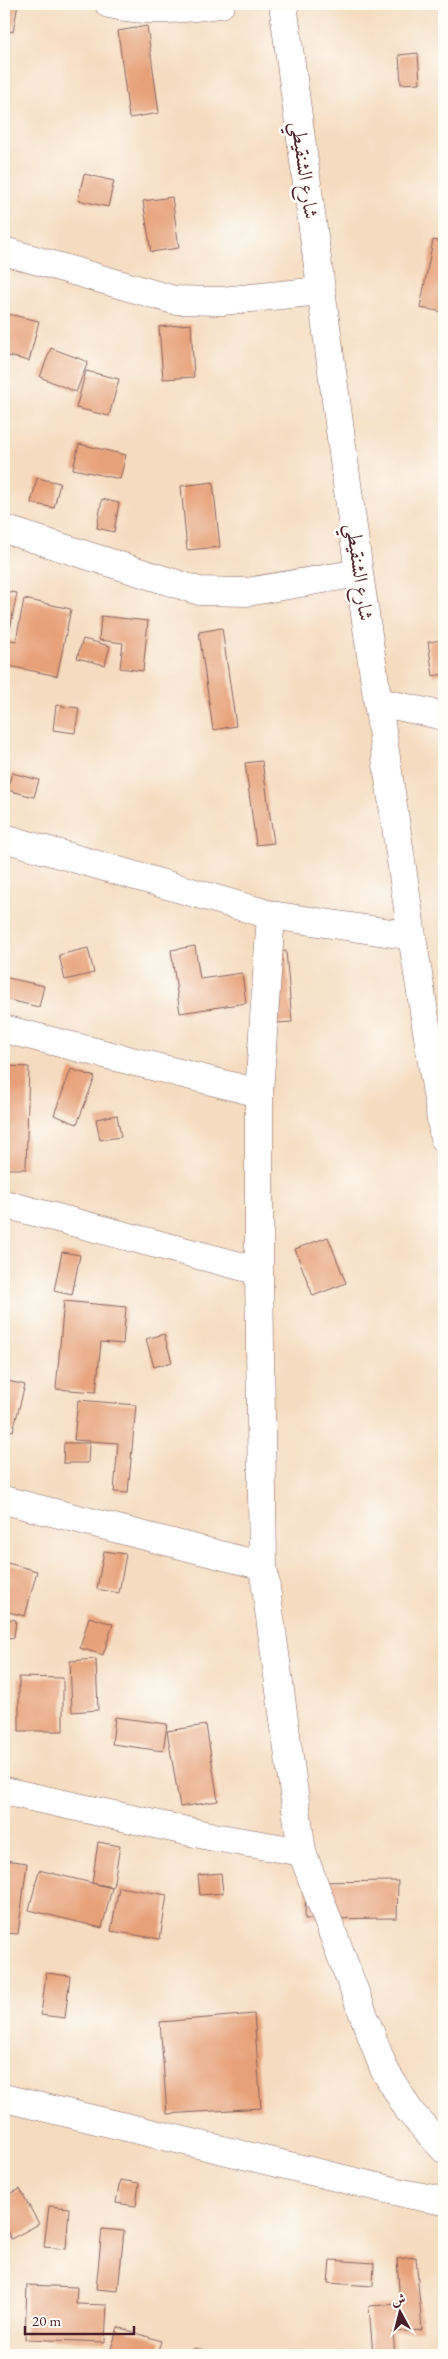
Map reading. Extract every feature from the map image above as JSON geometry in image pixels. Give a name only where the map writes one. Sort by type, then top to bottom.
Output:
[{"type":"street","points":[[109,4],[121,7],[176,10],[221,4]]},
{"type":"street","name":"شارع الشنقيطي","points":[[283,4],[320,291],[412,936],[433,999],[444,1138]]},
{"type":"street","points":[[4,251],[174,300],[222,301],[320,291]]},
{"type":"street","points":[[4,529],[199,591],[247,592],[360,573]]},
{"type":"street","points":[[379,702],[444,716]]},
{"type":"street","points":[[4,838],[271,915],[412,936]]},
{"type":"street","points":[[271,915],[259,1093],[259,1271],[263,1566],[302,1852],[384,2069],[410,2112],[444,2149]]},
{"type":"street","points":[[4,1029],[259,1093]]},
{"type":"street","points":[[4,1204],[259,1271]]},
{"type":"street","points":[[4,1500],[263,1566]]},
{"type":"street","points":[[4,1790],[214,1836],[302,1852]]},
{"type":"street","points":[[4,2098],[407,2194],[444,2200]]},
{"type":"building","points":[[4,4],[18,4],[13,32],[4,30]]},
{"type":"building","points":[[147,26],[159,113],[129,118],[118,31]]},
{"type":"building","points":[[418,53],[420,83],[401,84],[399,55]]},
{"type":"building","points":[[4,142],[8,143],[5,160],[4,160]]},
{"type":"building","points":[[84,174],[114,181],[108,207],[78,200]]},
{"type":"building","points":[[172,197],[179,248],[151,252],[143,201]]},
{"type":"building","points":[[433,240],[444,242],[444,312],[420,308]]},
{"type":"building","points":[[4,313],[39,321],[29,361],[4,355]]},
{"type":"building","points":[[191,324],[194,377],[163,379],[159,327]]},
{"type":"building","points":[[51,348],[88,362],[76,392],[40,377]]},
{"type":"building","points":[[86,371],[119,379],[109,416],[76,408]]},
{"type":"building","points":[[79,444],[126,455],[120,479],[73,469]]},
{"type":"building","points":[[37,478],[60,483],[54,508],[31,503]]},
{"type":"building","points":[[213,482],[220,547],[187,550],[181,486]]},
{"type":"building","points":[[102,499],[119,503],[114,532],[97,528]]},
{"type":"building","points":[[4,591],[17,593],[10,629],[4,628]]},
{"type":"building","points":[[24,599],[71,609],[57,676],[4,665],[4,639],[16,641]]},
{"type":"building","points":[[101,616],[148,621],[143,671],[120,668],[123,643],[99,640]]},
{"type":"building","points":[[222,628],[236,726],[213,730],[199,632]]},
{"type":"building","points":[[83,639],[110,646],[105,665],[77,658]]},
{"type":"building","points":[[444,640],[444,674],[433,676],[428,642]]},
{"type":"building","points":[[56,705],[79,708],[75,733],[53,730]]},
{"type":"building","points":[[262,761],[274,843],[256,845],[245,763]]},
{"type":"building","points":[[12,773],[39,780],[34,797],[7,790]]},
{"type":"building","points":[[195,946],[200,979],[242,973],[246,1003],[180,1013],[171,950]]},
{"type":"building","points":[[88,948],[94,973],[65,980],[59,955]]},
{"type":"building","points":[[286,951],[292,1022],[262,1024],[256,954]]},
{"type":"building","points":[[4,977],[44,986],[39,1007],[4,999]]},
{"type":"building","points":[[4,1066],[29,1067],[26,1169],[4,1169]]},
{"type":"building","points":[[71,1069],[95,1077],[77,1124],[54,1115]]},
{"type":"building","points":[[117,1115],[121,1137],[100,1140],[96,1119]]},
{"type":"building","points":[[328,1237],[346,1283],[313,1296],[295,1249]]},
{"type":"building","points":[[62,1252],[80,1255],[72,1295],[54,1291]]},
{"type":"building","points":[[64,1301],[126,1307],[123,1344],[101,1342],[96,1392],[56,1389]]},
{"type":"building","points":[[164,1334],[172,1362],[154,1367],[146,1339]]},
{"type":"building","points":[[4,1380],[25,1385],[13,1431],[4,1428]]},
{"type":"building","points":[[78,1400],[136,1405],[128,1493],[114,1492],[118,1443],[74,1440]]},
{"type":"building","points":[[64,1443],[89,1443],[88,1463],[63,1463]]},
{"type":"building","points":[[104,1551],[126,1554],[119,1593],[97,1589]]},
{"type":"building","points":[[4,1562],[37,1571],[25,1616],[4,1611]]},
{"type":"building","points":[[89,1617],[113,1624],[103,1655],[80,1648]]},
{"type":"building","points":[[4,1618],[16,1620],[14,1638],[4,1637]]},
{"type":"building","points":[[96,1659],[98,1710],[72,1712],[70,1661]]},
{"type":"building","points":[[19,1677],[63,1678],[63,1731],[19,1731]]},
{"type":"building","points":[[115,1717],[167,1724],[163,1751],[112,1744]]},
{"type":"building","points":[[206,1725],[218,1801],[180,1807],[167,1731]]},
{"type":"building","points":[[98,1842],[120,1846],[113,1887],[92,1883]]},
{"type":"building","points":[[4,1860],[27,1863],[18,1934],[4,1933]]},
{"type":"building","points":[[39,1870],[112,1888],[102,1928],[29,1910]]},
{"type":"building","points":[[221,1873],[223,1893],[200,1895],[198,1875]]},
{"type":"building","points":[[398,1881],[397,1918],[305,1919],[306,1882]]},
{"type":"building","points":[[119,1887],[167,1895],[160,1939],[111,1931]]},
{"type":"building","points":[[46,1973],[70,1976],[65,2018],[41,2015]]},
{"type":"building","points":[[254,2014],[261,2108],[167,2114],[160,2022]]},
{"type":"building","points":[[120,2180],[139,2183],[136,2206],[116,2203]]},
{"type":"building","points":[[20,2189],[39,2224],[11,2239],[4,2225],[4,2197]]},
{"type":"building","points":[[49,2206],[69,2208],[66,2249],[44,2247]]},
{"type":"building","points":[[102,2229],[124,2231],[118,2291],[96,2289]]},
{"type":"building","points":[[416,2257],[422,2330],[393,2332],[395,2355],[373,2355],[369,2306],[400,2304],[397,2259]]},
{"type":"building","points":[[330,2260],[374,2263],[373,2286],[328,2283]]},
{"type":"building","points":[[27,2285],[77,2287],[76,2304],[107,2305],[105,2342],[25,2339]]},
{"type":"building","points":[[118,2327],[161,2341],[157,2355],[109,2355]]},
{"type":"building","points":[[194,2348],[228,2354],[228,2355],[193,2355]]}]
